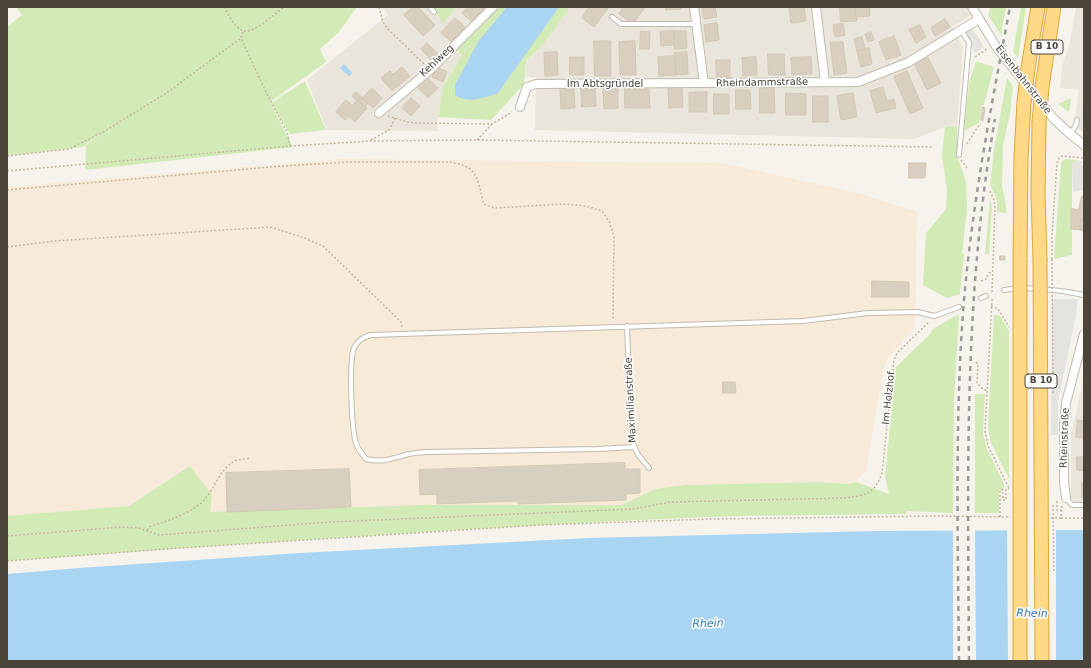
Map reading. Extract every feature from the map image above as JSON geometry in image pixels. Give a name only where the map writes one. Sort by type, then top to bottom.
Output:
[{"type":"highway","name":"B 10","points":[[1020,661],[1021,164],[1024,102],[1038,7]]},
{"type":"highway","name":"B 10","points":[[1042,661],[1046,259],[1038,193],[1039,123],[1042,87],[1054,7]]},
{"type":"street","name":"Kehlweg","points":[[379,113],[430,70],[493,7]]},
{"type":"street","name":"Rheindammstraße","points":[[694,7],[704,83],[858,82],[910,62],[979,19]]},
{"type":"street","points":[[816,7],[825,82]]},
{"type":"street","name":"Eisenbahnstraße","points":[[972,7],[997,48],[1053,118],[1070,134],[1084,144]]},
{"type":"street","name":"Im Abtsgründel","points":[[520,107],[527,87],[536,84],[704,83]]},
{"type":"street","name":"Rheinstraße","points":[[1066,498],[1064,474],[1064,427],[1066,403],[1084,334]]},
{"type":"lane","points":[[430,7],[434,12]]},
{"type":"lane","points":[[612,17],[621,24],[697,24]]},
{"type":"lane","points":[[959,155],[969,43],[961,30]]},
{"type":"lane","points":[[1070,134],[1076,125],[1077,120]]},
{"type":"lane","points":[[1004,290],[1013,289],[1066,292],[1084,295]]},
{"type":"lane","points":[[981,298],[986,296]]},
{"type":"lane","points":[[633,446],[598,449],[428,452],[408,454],[391,460],[377,462],[366,459],[357,446],[354,431],[352,354],[358,341],[371,335],[803,321],[868,314],[918,312],[934,316],[959,307]]},
{"type":"lane","name":"Maximilianstraße","points":[[627,326],[633,446],[649,468]]},
{"type":"lane","points":[[1066,498],[1072,505],[1084,505]]},
{"type":"path","points":[[224,7],[239,29],[243,32],[252,31],[284,7]]},
{"type":"path","points":[[379,7],[383,22],[387,28],[430,70]]},
{"type":"path","points":[[7,156],[69,149],[103,132],[165,94],[241,38],[243,32]]},
{"type":"path","points":[[241,38],[265,90],[287,132],[290,146]]},
{"type":"path","points":[[967,59],[971,60],[989,48]]},
{"type":"path","points":[[477,140],[492,124],[520,107]]},
{"type":"path","points":[[379,113],[407,122],[417,123],[492,124]]},
{"type":"path","points":[[371,141],[389,130],[395,118]]},
{"type":"path","points":[[964,148],[979,125],[981,125]]},
{"type":"path","points":[[7,171],[290,146],[371,141],[477,140],[933,147]]},
{"type":"path","points":[[959,155],[963,164],[967,168]]},
{"type":"path","points":[[1053,395],[1046,259],[1052,235],[1058,163],[1059,158],[1062,156],[1084,158]]},
{"type":"path","points":[[7,190],[274,167],[350,162],[449,162],[465,166],[473,172],[478,180],[484,204],[494,208],[564,204],[586,206],[602,211],[610,223],[614,236],[613,327]]},
{"type":"path","points":[[990,191],[995,206],[992,272],[993,280],[985,431],[988,446],[1009,489],[1009,502]]},
{"type":"path","points":[[7,247],[54,241],[270,227],[302,237],[323,246],[401,322],[403,334]]},
{"type":"path","points":[[981,281],[986,279],[989,272],[992,272]]},
{"type":"path","points":[[991,306],[998,309],[1011,331]]},
{"type":"path","name":"Im Holzhof","points":[[147,530],[159,535],[330,522],[633,509],[671,502],[858,497],[869,492],[878,484],[882,473],[894,360],[898,353],[934,316]]},
{"type":"path","points":[[976,362],[978,364],[977,383],[984,390],[987,390]]},
{"type":"path","points":[[7,536],[122,527],[147,530],[181,516],[201,503],[210,493],[220,474],[235,461],[251,458]]},
{"type":"path","points":[[1000,517],[1000,490],[1002,490],[1003,500],[1006,500],[1006,489],[1009,489]]},
{"type":"path","points":[[1061,518],[1061,506],[1066,498]]},
{"type":"path","points":[[1053,502],[1053,508]]},
{"type":"path","points":[[7,562],[165,549],[540,525],[711,519],[1015,517]]},
{"type":"path","points":[[1046,517],[1084,518]]},
{"type":"shaded area","points":[[382,7],[488,7],[452,44],[462,55],[443,87],[437,122],[438,131],[327,130],[307,80],[388,15]]},
{"type":"shaded area","points":[[570,7],[974,7],[968,10],[971,15],[952,27],[963,47],[957,127],[945,127],[914,139],[535,130],[536,77],[525,77],[526,60],[532,56]]},
{"type":"shaded area","points":[[1076,7],[1084,7],[1084,133],[1074,125],[1079,90],[1060,88],[1062,67],[1070,41]]},
{"type":"shaded area","points":[[970,24],[984,47],[975,53],[961,30]]},
{"type":"shaded area","points":[[1082,108],[1084,108],[1084,133],[1079,129]]},
{"type":"shaded area","points":[[342,159],[722,163],[858,193],[917,212],[915,328],[888,358],[884,368],[866,471],[856,482],[848,484],[820,482],[685,485],[655,489],[621,505],[425,505],[210,512],[190,466],[129,506],[7,516],[7,187]]},
{"type":"shaded area","points":[[1077,160],[1082,161],[1081,165],[1084,166],[1084,190],[1073,192],[1072,165]]},
{"type":"shaded area","points":[[1052,299],[1078,299],[1076,316],[1058,401],[1058,435],[1051,435]]},
{"type":"shaded area","points":[[1084,377],[1084,502],[1075,502],[1071,499],[1071,436]]},
{"type":"green space","points":[[16,7],[357,7],[339,32],[320,49],[326,62],[270,102],[293,147],[85,170],[85,146],[107,129],[82,147],[7,156],[7,27],[22,15]]},
{"type":"green space","points":[[433,7],[457,7],[443,23]]},
{"type":"green space","points":[[500,7],[570,7],[544,42],[526,60],[524,84],[491,120],[438,117],[443,87],[462,55],[457,50]]},
{"type":"green space","points":[[989,7],[1006,7],[1001,35],[988,15],[990,10]]},
{"type":"green space","points":[[1021,7],[1026,7],[1018,58],[1013,52]]},
{"type":"green space","points":[[976,61],[994,67],[984,105],[982,105],[979,123],[964,131],[969,83]]},
{"type":"green space","points":[[1007,78],[1013,86],[1010,113],[1003,146],[1002,186],[1006,213],[997,212],[997,200],[990,185],[994,150]]},
{"type":"green space","points":[[305,81],[326,130],[290,134],[271,103]]},
{"type":"green space","points":[[1071,98],[1069,112],[1058,104]]},
{"type":"green space","points":[[945,127],[957,127],[957,156],[966,181],[967,209],[962,253],[964,254],[960,294],[947,298],[923,285],[926,233],[946,209],[947,190],[942,155]]},
{"type":"green space","points":[[1063,160],[1077,160],[1072,165],[1072,255],[1054,259],[1061,164]]},
{"type":"green space","points":[[990,200],[992,205],[989,254],[985,254]]},
{"type":"green space","points":[[959,314],[954,399],[953,513],[907,511],[906,514],[732,516],[619,521],[357,536],[7,561],[7,516],[129,506],[190,466],[212,495],[210,512],[425,505],[621,505],[655,489],[685,485],[820,482],[848,484],[856,482],[889,494],[885,476],[896,367],[931,333],[933,329]]},
{"type":"green space","points":[[994,315],[1000,316],[1009,331],[1009,479],[991,443],[988,428]]},
{"type":"green space","points":[[975,394],[985,394],[983,433],[987,449],[1004,484],[1004,490],[999,490],[999,513],[975,513]]},
{"type":"water","points":[[507,7],[559,7],[498,93],[471,100],[460,98],[455,95],[455,85],[478,42]]},
{"type":"water","points":[[344,64],[352,73],[349,76],[340,68]]},
{"type":"water","name":"Rhein","points":[[1084,530],[1084,661],[7,661],[7,574],[300,553],[589,538],[875,531]]},
{"type":"pier","points":[[1007,528],[1056,528],[1056,661],[1008,661]]},
{"type":"pier","points":[[953,529],[975,529],[976,661],[953,661]]},
{"type":"building","points":[[413,7],[418,7],[435,25],[423,36],[404,15]]},
{"type":"building","points":[[468,7],[482,7],[484,9],[472,22],[462,13]]},
{"type":"building","points":[[589,7],[609,7],[594,27],[582,18]]},
{"type":"building","points":[[624,7],[645,7],[633,24],[619,14]]},
{"type":"building","points":[[666,7],[681,7],[681,9],[666,10]]},
{"type":"building","points":[[702,7],[715,7],[717,17],[704,19]]},
{"type":"building","points":[[804,7],[806,21],[791,23],[789,8]]},
{"type":"building","points":[[840,7],[855,7],[857,21],[841,22]]},
{"type":"building","points":[[855,7],[869,7],[870,16],[856,17]]},
{"type":"building","points":[[455,18],[465,27],[452,42],[441,33]]},
{"type":"building","points":[[945,19],[950,27],[935,36],[931,28]]},
{"type":"building","points":[[717,23],[719,40],[706,42],[704,25]]},
{"type":"building","points":[[843,24],[845,35],[835,37],[833,25]]},
{"type":"building","points":[[920,25],[926,37],[916,43],[909,30]]},
{"type":"building","points":[[641,31],[650,32],[649,49],[640,49]]},
{"type":"building","points":[[674,31],[686,31],[687,48],[675,49]]},
{"type":"building","points":[[674,31],[674,45],[661,46],[660,32]]},
{"type":"building","points":[[871,32],[874,40],[868,42],[865,34]]},
{"type":"building","points":[[894,36],[901,55],[886,60],[879,42]]},
{"type":"building","points":[[862,37],[865,49],[857,51],[854,39]]},
{"type":"building","points":[[594,41],[611,41],[611,76],[595,76]]},
{"type":"building","points":[[635,41],[636,75],[620,75],[619,42]]},
{"type":"building","points":[[843,42],[847,73],[834,75],[830,43]]},
{"type":"building","points":[[427,43],[439,55],[432,61],[421,49]]},
{"type":"building","points":[[869,48],[872,64],[861,67],[857,51]]},
{"type":"building","points":[[557,52],[558,75],[545,76],[544,53]]},
{"type":"building","points":[[687,52],[688,74],[676,75],[674,53]]},
{"type":"building","points":[[768,54],[784,54],[785,75],[769,75]]},
{"type":"building","points":[[675,56],[676,75],[659,76],[658,57]]},
{"type":"building","points":[[570,57],[584,57],[584,75],[570,75]]},
{"type":"building","points":[[756,57],[757,75],[743,76],[742,58]]},
{"type":"building","points":[[811,57],[812,74],[792,75],[791,58]]},
{"type":"building","points":[[928,58],[941,83],[927,90],[915,65]]},
{"type":"building","points":[[716,60],[730,60],[730,78],[717,78]]},
{"type":"building","points":[[402,67],[410,76],[392,91],[381,78],[390,71],[393,74]]},
{"type":"building","points":[[439,68],[447,72],[443,82],[432,77],[434,71],[437,72]]},
{"type":"building","points":[[907,71],[923,108],[910,114],[894,77]]},
{"type":"building","points":[[428,78],[438,88],[428,98],[418,88]]},
{"type":"building","points":[[682,87],[683,107],[669,108],[668,88]]},
{"type":"building","points":[[883,87],[887,101],[894,99],[896,108],[876,113],[870,91]]},
{"type":"building","points":[[372,88],[382,98],[373,108],[363,98]]},
{"type":"building","points":[[574,88],[575,108],[561,109],[560,89]]},
{"type":"building","points":[[581,88],[595,88],[596,106],[582,107]]},
{"type":"building","points":[[618,88],[618,108],[604,109],[603,89]]},
{"type":"building","points":[[760,88],[774,88],[775,113],[760,113]]},
{"type":"building","points":[[625,89],[649,89],[650,108],[625,108]]},
{"type":"building","points":[[736,90],[750,90],[751,109],[736,109]]},
{"type":"building","points":[[356,92],[368,103],[365,107],[352,96]]},
{"type":"building","points":[[707,92],[707,112],[689,112],[689,93]]},
{"type":"building","points":[[786,93],[806,94],[806,115],[786,115]]},
{"type":"building","points":[[853,93],[857,117],[841,120],[837,96]]},
{"type":"building","points":[[714,94],[729,94],[729,114],[714,114]]},
{"type":"building","points":[[813,96],[828,96],[828,122],[813,122]]},
{"type":"building","points":[[411,98],[420,106],[411,116],[402,108]]},
{"type":"building","points":[[346,100],[352,105],[357,100],[367,108],[355,122],[348,116],[345,120],[336,112]]},
{"type":"building","points":[[983,107],[985,108],[983,121],[981,120]]},
{"type":"building","points":[[909,163],[926,163],[925,178],[909,178]]},
{"type":"building","points":[[1082,196],[1084,196],[1084,220],[1081,220],[1080,230],[1071,229],[1071,208],[1078,210]]},
{"type":"building","points":[[1081,220],[1084,220],[1084,231],[1080,230]]},
{"type":"building","points":[[1000,256],[1005,256],[1005,260],[1000,260]]},
{"type":"building","points":[[872,281],[909,282],[909,297],[872,297]]},
{"type":"building","points":[[723,382],[735,382],[736,393],[723,393]]},
{"type":"building","points":[[1078,420],[1084,421],[1084,438],[1076,437]]},
{"type":"building","points":[[1077,457],[1084,457],[1084,471],[1077,470]]},
{"type":"building","points":[[625,463],[625,469],[640,469],[640,493],[626,494],[626,500],[518,504],[518,501],[437,504],[437,494],[420,495],[419,470]]},
{"type":"building","points":[[349,469],[351,507],[227,512],[226,473]]},
{"type":"building","points":[[1082,483],[1084,483],[1084,497],[1082,497]]},
{"type":"railway","points":[[959,661],[958,410],[965,287],[981,166],[1010,7]]},
{"type":"railway","points":[[969,661],[968,457],[972,321],[977,254],[995,119]]}]
